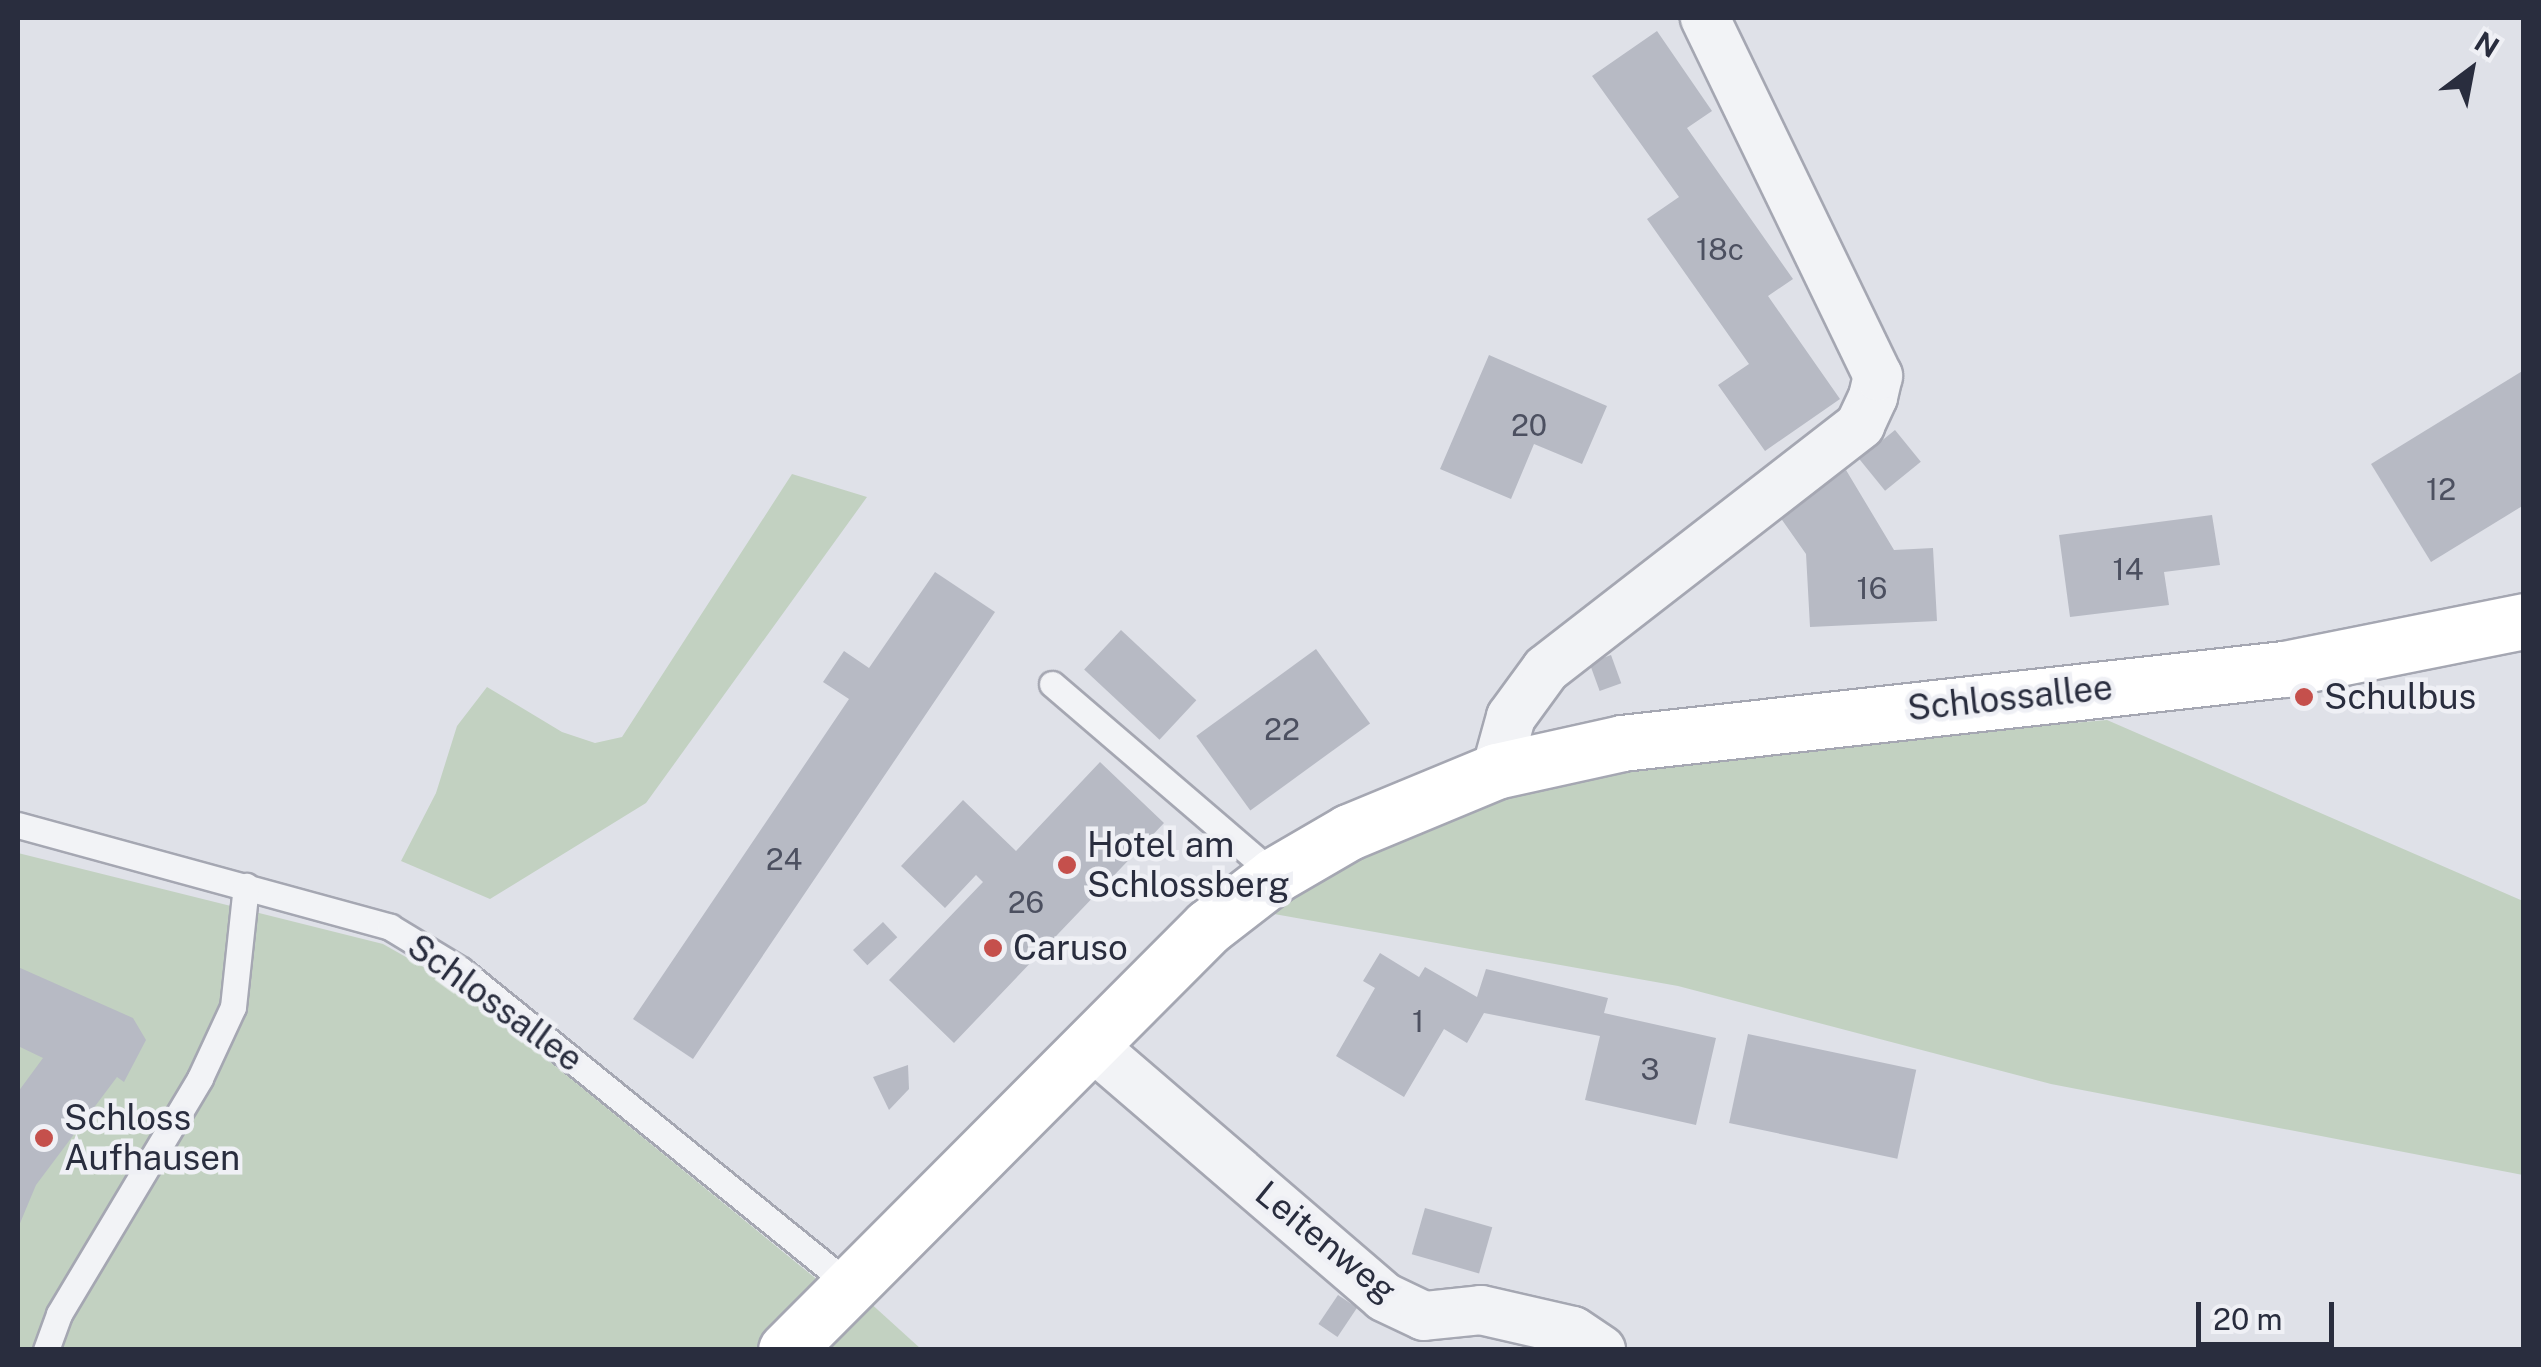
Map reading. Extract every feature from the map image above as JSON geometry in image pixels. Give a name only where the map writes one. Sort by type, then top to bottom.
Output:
[{"type":"main road","name":"Schlossallee","points":[[786,1350],[1208,927],[1275,875],[1349,832],[1496,772],[1622,743],[1756,724],[2284,670],[2524,620]]},
{"type":"street","points":[[1496,772],[1511,717],[1546,669],[1860,425],[1873,398],[1878,376],[1705,18]]},
{"type":"street","name":"Leitenweg","points":[[1089,1043],[1384,1297],[1424,1316],[1481,1310],[1573,1331],[1601,1350]]},
{"type":"lane","points":[[1052,684],[1275,875]]},
{"type":"lane","name":"Schlossallee","points":[[18,825],[390,928],[460,970],[852,1286]]},
{"type":"lane","points":[[46,1350],[59,1314],[200,1078],[233,1007],[246,886]]},
{"type":"green space","points":[[792,474],[867,497],[646,803],[490,899],[401,861],[436,793],[457,726],[487,687],[562,732],[595,743],[622,737]]},
{"type":"green space","points":[[2107,720],[2523,901],[2523,1175],[2051,1084],[1678,986],[1263,912],[1400,835],[1552,779],[1754,751]]},
{"type":"green space","points":[[18,853],[383,944],[457,986],[825,1286],[757,1349],[18,1350]]},
{"type":"green space","points":[[867,1300],[921,1349],[816,1350]]},
{"type":"building","points":[[1657,31],[1712,111],[1687,128],[1793,279],[1768,296],[1840,399],[1765,451],[1718,385],[1749,364],[1647,219],[1679,197],[1592,76]]},
{"type":"building","points":[[1489,355],[1607,406],[1582,464],[1534,444],[1511,499],[1440,469]]},
{"type":"building","points":[[2524,370],[2524,505],[2431,562],[2371,464]]},
{"type":"building","points":[[1895,430],[1921,462],[1885,491],[1859,459]]},
{"type":"building","points":[[1846,470],[1894,550],[1933,548],[1937,621],[1810,627],[1806,554],[1780,517]]},
{"type":"building","points":[[2212,515],[2220,565],[2164,572],[2169,605],[2070,617],[2059,535]]},
{"type":"building","points":[[935,572],[995,612],[693,1059],[633,1019],[849,699],[823,682],[844,651],[869,668]]},
{"type":"building","points":[[1121,630],[1196,700],[1160,740],[1084,669]]},
{"type":"building","points":[[1316,649],[1370,723],[1250,810],[1196,736]]},
{"type":"building","points":[[1611,655],[1621,683],[1600,691],[1589,663]]},
{"type":"building","points":[[1100,762],[1164,823],[954,1043],[889,980],[983,882],[976,875],[945,908],[901,866],[963,800],[1016,851]]},
{"type":"building","points":[[883,922],[897,937],[867,965],[853,950]]},
{"type":"building","points":[[1380,953],[1419,977],[1425,967],[1477,997],[1486,969],[1608,998],[1604,1013],[1716,1038],[1696,1125],[1585,1100],[1600,1036],[1484,1013],[1467,1043],[1444,1029],[1404,1097],[1336,1056],[1375,988],[1363,981]]},
{"type":"building","name":"Schloss Aufhausen","points":[[18,967],[133,1018],[146,1040],[124,1082],[117,1077],[36,1185],[18,1228],[18,1092],[43,1058],[18,1046]]},
{"type":"building","points":[[1748,1034],[1916,1070],[1897,1159],[1729,1123]]},
{"type":"building","points":[[908,1065],[909,1089],[889,1110],[873,1077]]},
{"type":"building","points":[[1425,1208],[1492,1227],[1479,1273],[1412,1254]]},
{"type":"building","points":[[1338,1295],[1357,1308],[1337,1337],[1318,1324]]},
{"type":"place","name":"Schulbus","points":[[2304,697]]},
{"type":"place","name":"Hotel am Schlossberg","points":[[1067,865]]},
{"type":"place","name":"Caruso","points":[[993,948]]},
{"type":"place","name":"Schloss Aufhausen","points":[[44,1138]]}]
